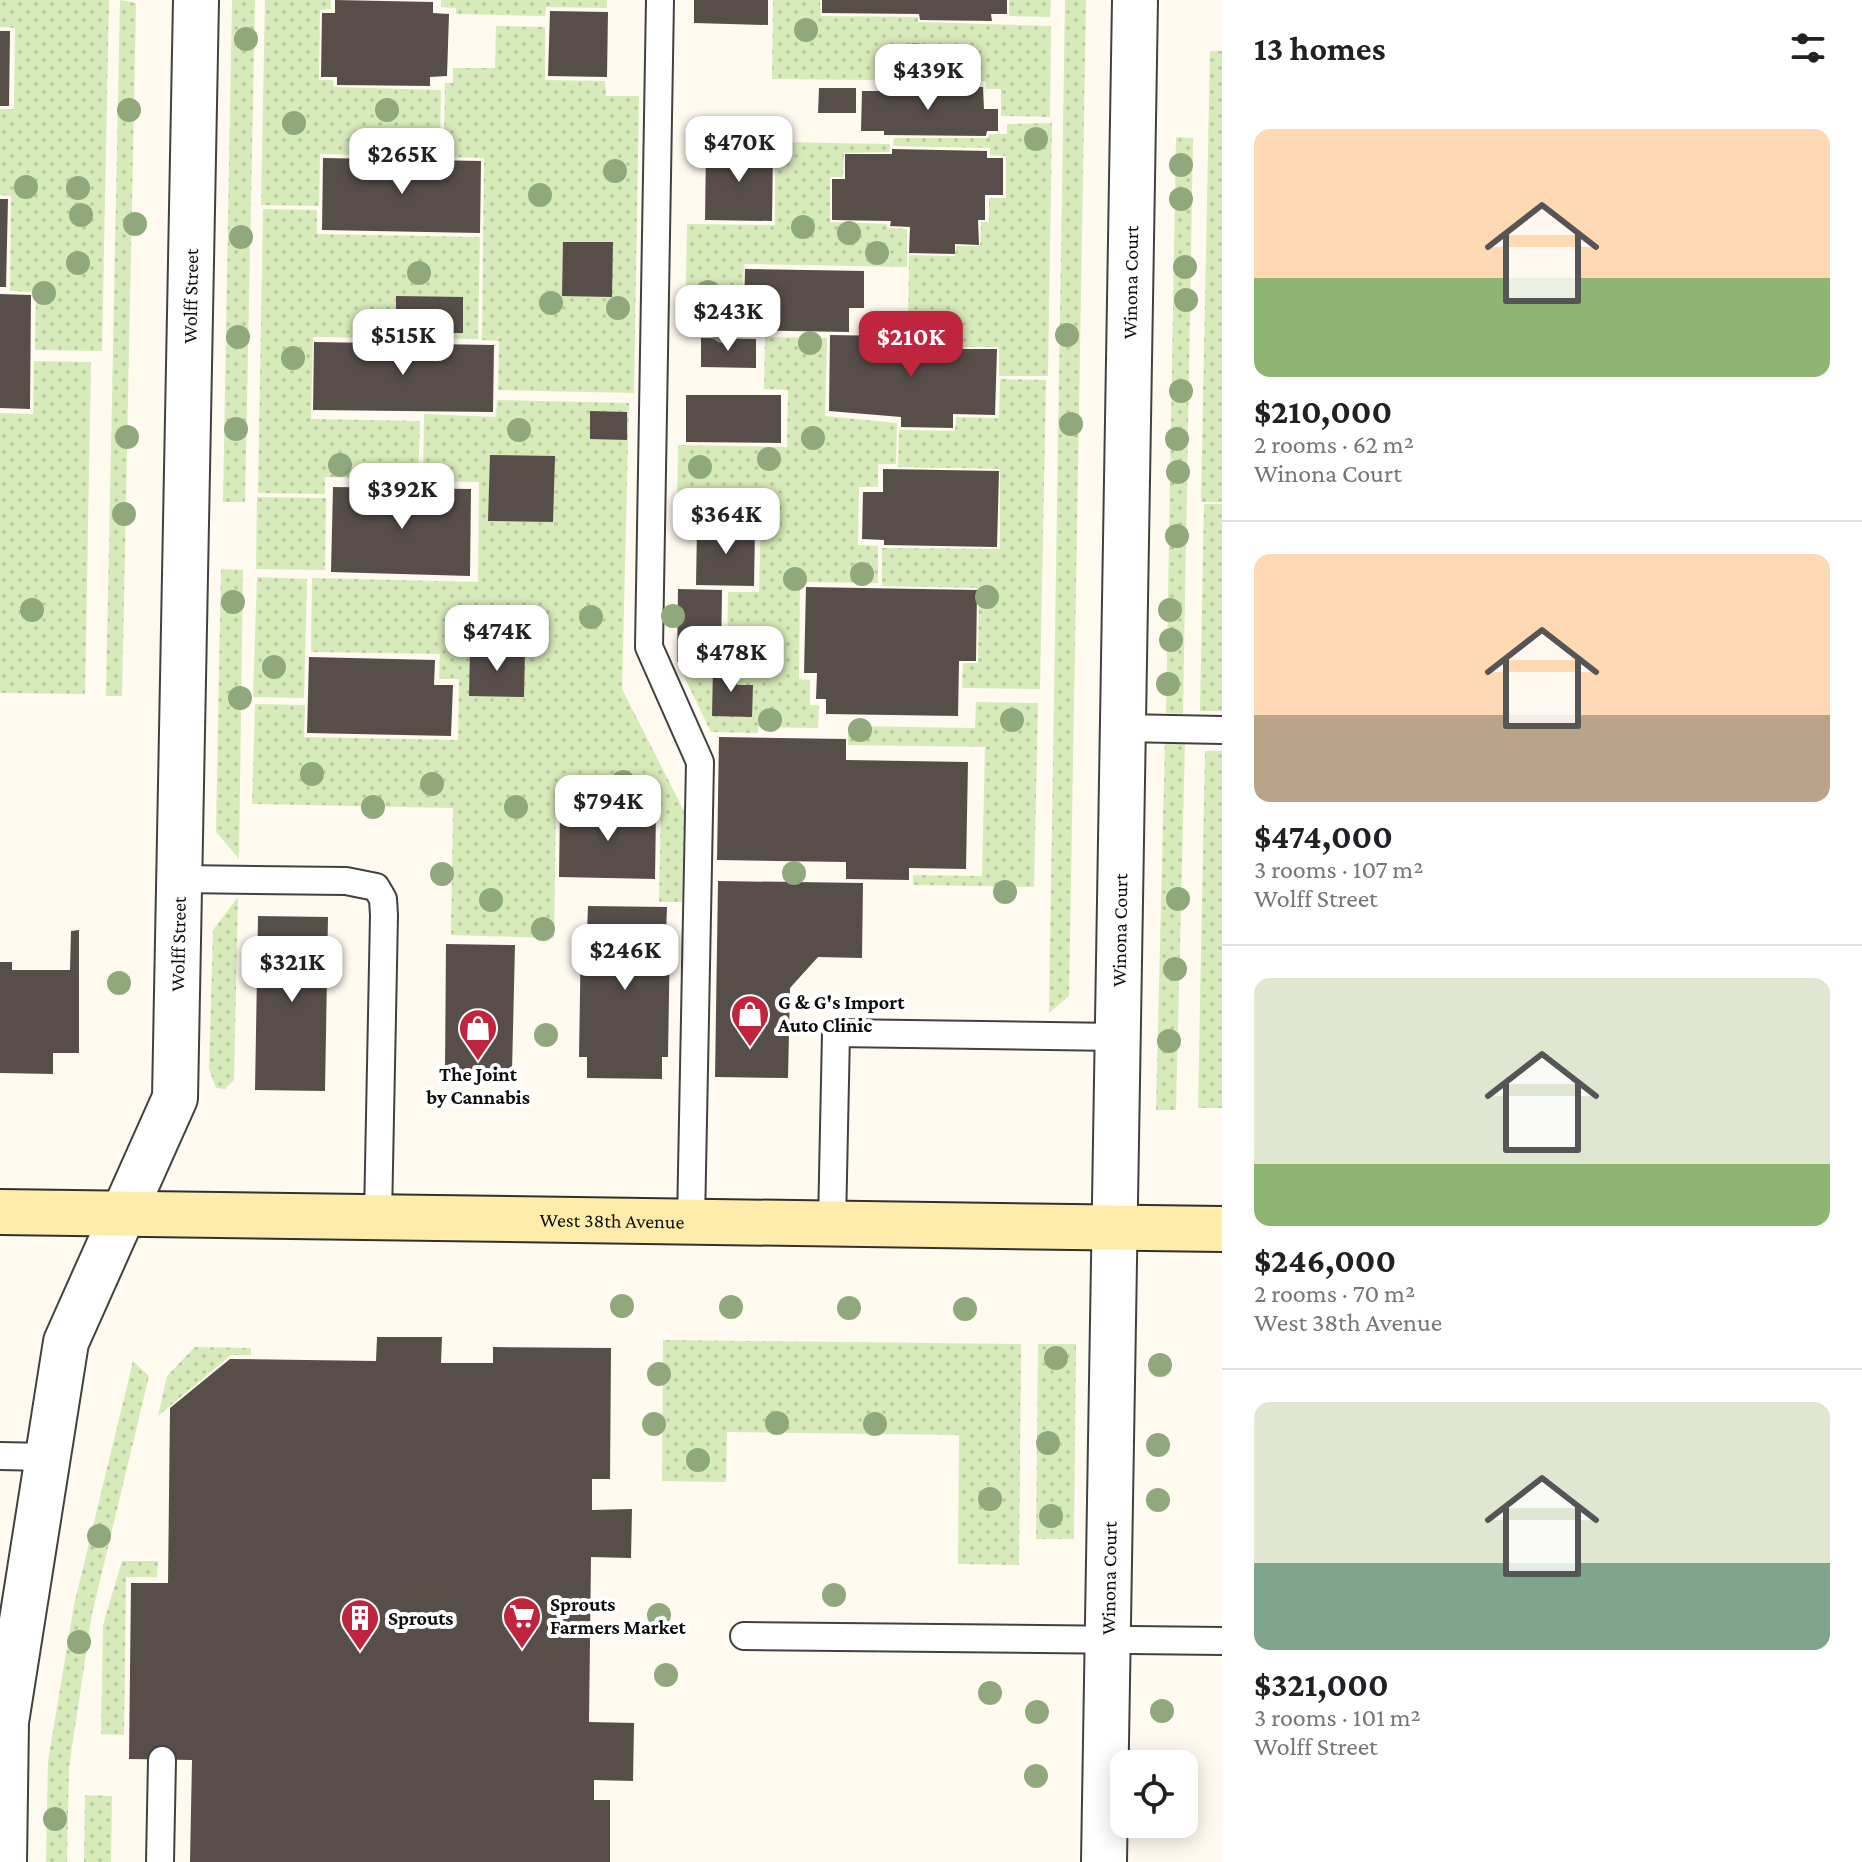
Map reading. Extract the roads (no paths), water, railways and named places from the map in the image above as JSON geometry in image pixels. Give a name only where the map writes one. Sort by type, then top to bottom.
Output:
[{"type":"main road","name":"West 38th Avenue","points":[[0,1212],[1222,1229]]},
{"type":"street","name":"Wolff Street","points":[[4,1862],[6,1722],[66,1342],[175,1098],[196,0]]},
{"type":"street","name":"Winona Court","points":[[1104,1862],[1135,0]]},
{"type":"lane","points":[[660,0],[649,647],[700,762],[691,1222]]},
{"type":"lane","points":[[1123,728],[1222,730]]},
{"type":"lane","points":[[179,879],[346,881],[376,887],[383,899],[384,915],[378,1217]]},
{"type":"lane","points":[[832,1224],[836,1033],[1117,1037]]},
{"type":"lane","points":[[0,1456],[48,1457]]},
{"type":"lane","points":[[744,1636],[1222,1641]]},
{"type":"lane","points":[[160,1862],[162,1760]]},
{"type":"place","name":"G & G's Import Auto Clinic","points":[[750,1048]]},
{"type":"place","name":"The Joint by Cannabis","points":[[478,1062]]},
{"type":"place","name":"Sprouts Farmers Market","points":[[522,1650]]},
{"type":"place","name":"Sprouts","points":[[360,1652]]}]
